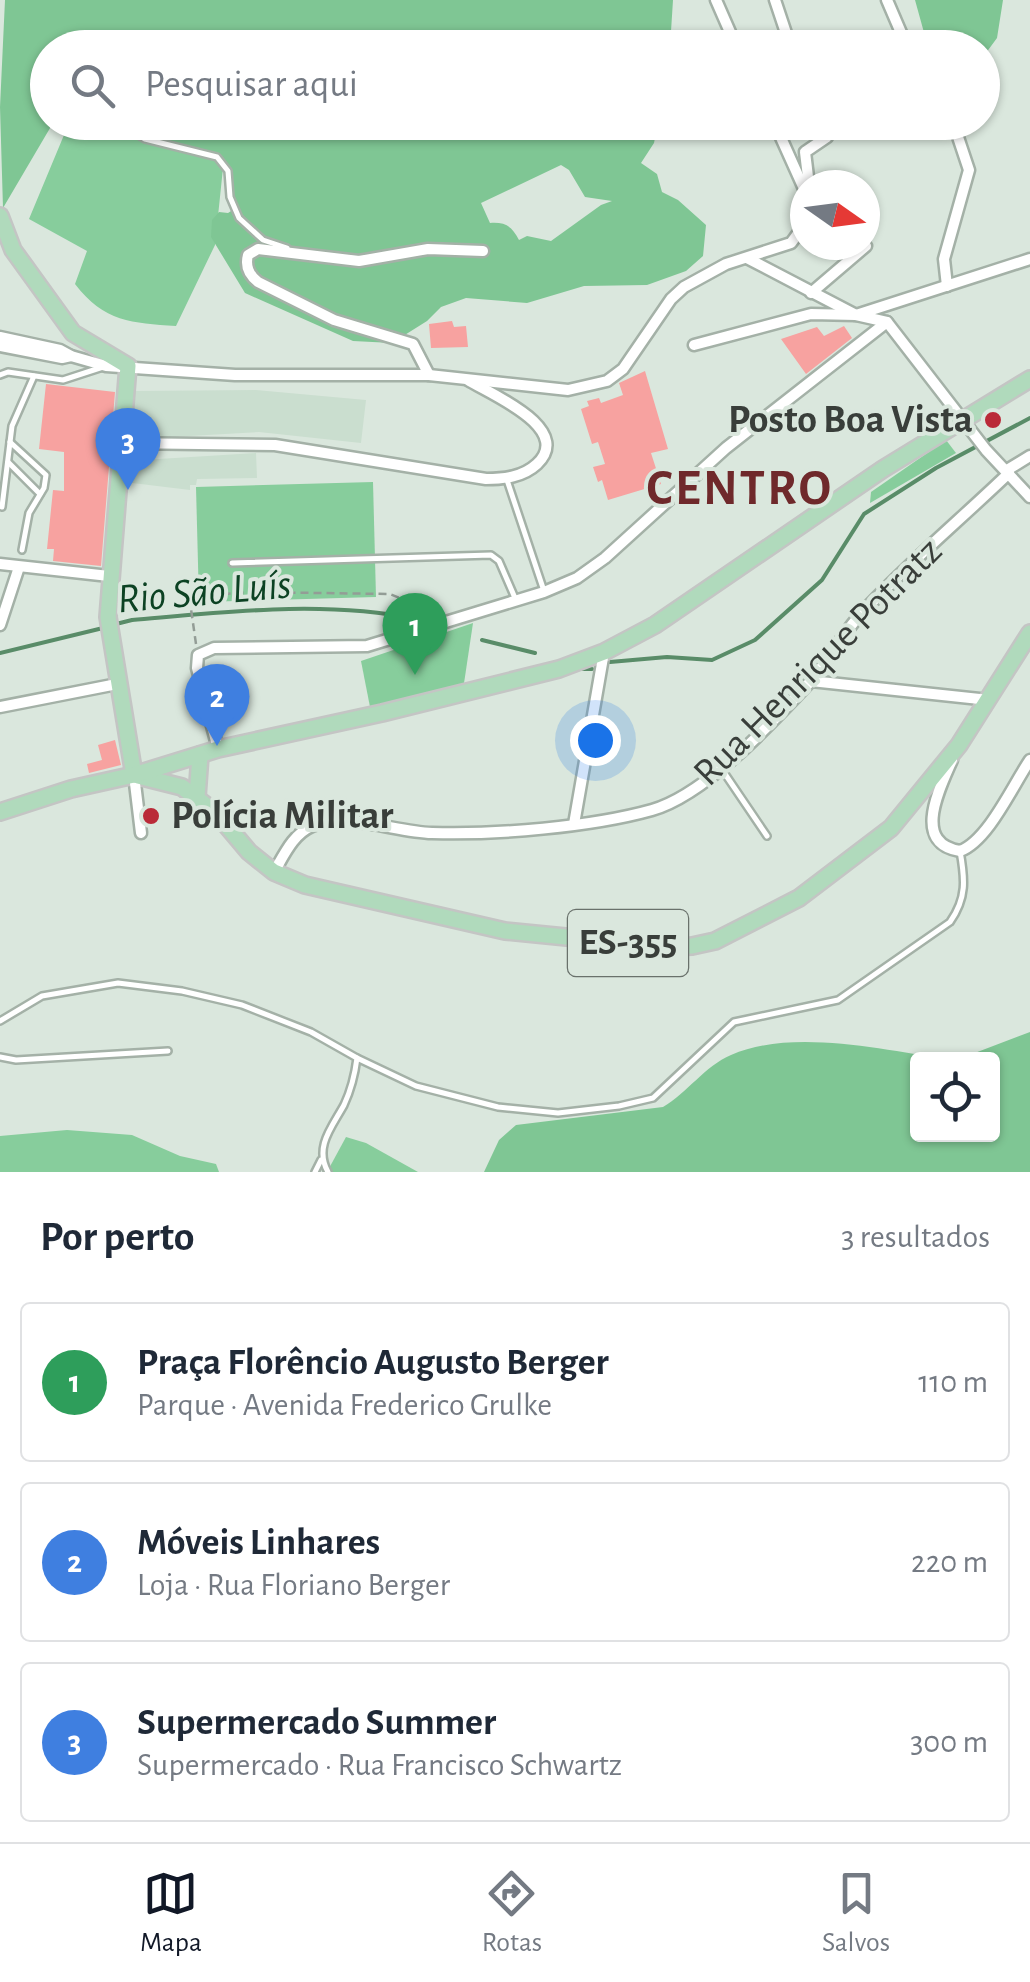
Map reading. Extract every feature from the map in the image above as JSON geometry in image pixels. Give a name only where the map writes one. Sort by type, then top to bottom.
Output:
[{"type":"main road","points":[[1,220],[6,248],[74,333],[128,366],[108,618],[134,775]]},
{"type":"main road","points":[[0,812],[218,749],[560,669],[604,652],[655,625],[1030,378]]},
{"type":"main road","name":"ES-355","points":[[134,775],[182,786],[216,814],[249,852],[274,872],[304,885],[505,931],[692,946],[715,941],[799,898],[891,828],[959,746],[1030,633]]},
{"type":"main road","points":[[196,797],[200,755]]},
{"type":"street","points":[[716,0],[729,30]]},
{"type":"street","points":[[774,0],[785,30]]},
{"type":"street","points":[[887,0],[900,30]]},
{"type":"street","points":[[783,140],[798,170]]},
{"type":"street","points":[[806,170],[805,152],[822,140]]},
{"type":"street","points":[[947,286],[944,258],[969,170],[959,140]]},
{"type":"street","points":[[0,337],[60,350],[106,366],[235,375],[429,375],[568,390],[607,381],[624,369],[671,299],[684,287],[714,269],[790,244]]},
{"type":"street","points":[[429,375],[413,344],[334,320],[258,282],[246,263],[248,255],[258,249],[358,260],[428,249],[483,250]]},
{"type":"street","points":[[746,258],[856,316],[1030,259]]},
{"type":"street","points":[[811,293],[850,260]]},
{"type":"street","points":[[694,345],[811,314],[886,322],[986,450],[1030,496]]},
{"type":"street","points":[[218,749],[197,668],[198,655],[214,648],[367,646],[544,592],[577,578],[606,558],[726,448],[886,322]]},
{"type":"street","points":[[0,346],[62,358],[71,356]]},
{"type":"street","points":[[122,443],[275,445],[458,476],[508,480],[538,463],[545,451],[544,438],[526,412],[463,377]]},
{"type":"street","name":"Rua Henrique Potratz","points":[[274,872],[299,833],[322,823],[430,833],[574,824],[654,810],[697,789],[810,681],[860,616],[1008,472],[1030,456]]},
{"type":"street","points":[[0,564],[109,576]]},
{"type":"street","points":[[0,626],[19,567]]},
{"type":"street","points":[[574,824],[604,652]]},
{"type":"street","points":[[810,681],[989,700]]},
{"type":"street","points":[[0,706],[117,684]]},
{"type":"street","points":[[959,746],[935,800],[931,819],[942,844],[960,851],[968,848],[986,828],[1030,760]]},
{"type":"street","points":[[134,775],[142,834]]},
{"type":"lane","points":[[145,140],[217,157],[228,171],[233,207],[246,227],[263,240],[314,256]]},
{"type":"lane","points":[[0,375],[8,372],[63,380],[106,366]]},
{"type":"lane","points":[[2,506],[19,405],[34,376]]},
{"type":"lane","points":[[10,442],[46,475],[31,506],[22,550]]},
{"type":"lane","points":[[8,462],[40,494]]},
{"type":"lane","points":[[508,480],[544,592]]},
{"type":"lane","points":[[232,563],[491,555],[498,561],[516,601]]},
{"type":"lane","points":[[722,768],[767,836]]},
{"type":"lane","points":[[0,1020],[42,996],[118,983],[182,991],[242,1005],[311,1032],[416,1086],[498,1107],[558,1112],[619,1106],[653,1098],[734,1022],[838,1000],[950,922],[961,906],[966,882],[960,851]]},
{"type":"lane","points":[[0,1058],[168,1051]]},
{"type":"lane","points":[[314,1172],[326,1136],[346,1102],[357,1058]]},
{"type":"lane","points":[[321,1160],[328,1172]]},
{"type":"path","points":[[198,655],[192,597],[248,592],[390,594],[419,606],[441,624]]},
{"type":"shaded area","points":[[256,390],[366,400],[361,443],[259,432],[136,439],[133,391]]},
{"type":"shaded area","points":[[256,453],[257,478],[197,479],[190,490],[124,482],[126,461]]},
{"type":"green space","points":[[5,0],[673,0],[671,30],[30,30],[30,140],[43,140],[3,208],[0,107]]},
{"type":"green space","points":[[915,0],[1003,0],[998,30],[923,30]]},
{"type":"green space","points":[[62,140],[226,140],[215,245],[176,326],[120,318],[97,306],[75,284],[87,251],[29,219]]},
{"type":"green space","points":[[151,140],[655,140],[641,163],[657,174],[662,192],[678,200],[706,225],[703,256],[686,271],[647,285],[584,286],[527,303],[466,298],[441,307],[392,343],[353,341],[245,293],[211,237],[212,220],[219,212],[228,213],[239,206],[227,189],[222,157]],"holes":[[[561,165],[569,170],[585,197],[612,201],[551,241],[527,236],[519,240],[508,226],[490,223],[481,203]]]},
{"type":"green space","points":[[946,440],[956,453],[870,503],[871,492]]},
{"type":"green space","points":[[373,482],[376,597],[199,602],[196,487]]},
{"type":"green space","points":[[473,623],[463,690],[371,712],[361,661]]},
{"type":"green space","points":[[1030,1032],[1030,1172],[484,1172],[499,1140],[516,1125],[663,1107],[731,1055],[782,1043],[838,1044],[910,1053],[910,1142],[1000,1142],[1000,1052],[977,1052]]},
{"type":"green space","points":[[67,1130],[132,1135],[180,1156],[216,1164],[219,1172],[0,1172],[0,1136]]},
{"type":"green space","points":[[346,1137],[366,1143],[418,1172],[327,1172]]},
{"type":"building","points":[[452,321],[454,327],[466,326],[468,347],[431,348],[429,324]]},
{"type":"building","points":[[844,326],[852,338],[806,374],[781,339],[817,327],[824,336]]},
{"type":"building","points":[[645,371],[668,449],[651,453],[661,484],[608,500],[593,467],[605,464],[598,442],[592,444],[581,409],[589,406],[587,401],[599,398],[601,403],[623,395],[619,383]]},
{"type":"building","points":[[46,384],[115,392],[101,566],[53,561],[54,549],[47,549],[53,490],[64,491],[64,452],[39,449]]},
{"type":"building","points":[[115,740],[121,765],[89,773],[87,764],[102,760],[98,745]]},
{"type":"waterway","name":"Rio São Luís","points":[[610,662],[667,657],[712,660],[755,640],[822,580],[864,514],[936,468],[1030,418]]},
{"type":"waterway","name":"Rio São Luís","points":[[112,625],[132,620],[274,609],[346,610],[416,619]]},
{"type":"waterway","name":"Rio São Luís","points":[[0,653],[103,628]]},
{"type":"waterway","name":"Rio São Luís","points":[[482,640],[535,653]]},
{"type":"waterway","name":"Rio São Luís","points":[[580,669],[592,669]]},
{"type":"place","name":"Posto Boa Vista","points":[[993,420]]},
{"type":"place","name":"Supermercado Summer","points":[[128,490]]},
{"type":"place","name":"Praça Florêncio Augusto Berger","points":[[415,675]]},
{"type":"place","name":"Móveis Linhares","points":[[217,746]]},
{"type":"place","name":"Polícia Militar","points":[[151,816]]},
{"type":"district","name":"CENTRO","points":[[740,489]]}]
